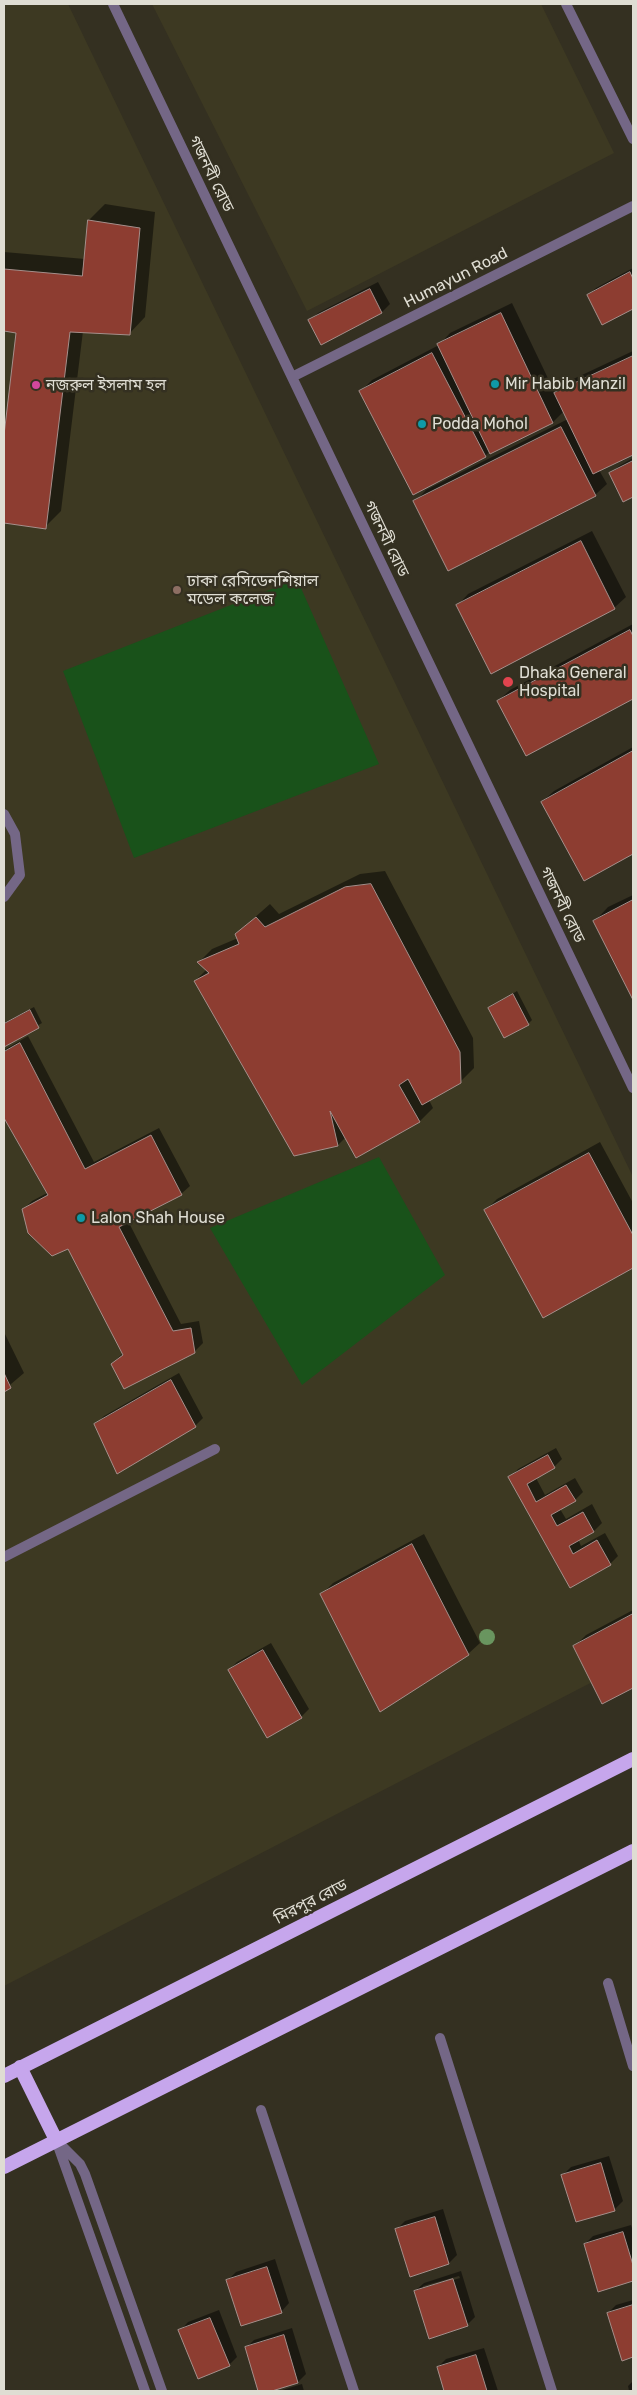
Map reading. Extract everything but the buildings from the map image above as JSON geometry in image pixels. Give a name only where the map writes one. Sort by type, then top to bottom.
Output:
[{"type":"highway","name":"মিরপুর রোড","points":[[4,2076],[633,1759]]},
{"type":"highway","points":[[4,2167],[633,1851]]},
{"type":"highway","points":[[20,2067],[56,2140]]},
{"type":"street","name":"গজনবী রোড","points":[[113,4],[633,1088]]},
{"type":"street","points":[[566,4],[633,138]]},
{"type":"street","name":"Humayun Road","points":[[292,377],[633,206]]},
{"type":"street","points":[[4,814],[15,834],[20,875],[4,897]]},
{"type":"street","points":[[4,1557],[215,1449]]},
{"type":"street","points":[[608,1984],[633,2066]]},
{"type":"street","points":[[440,2038],[552,2391]]},
{"type":"street","points":[[261,2110],[354,2391]]},
{"type":"street","points":[[56,2140],[80,2164],[85,2174],[162,2391]]},
{"type":"street","points":[[56,2140],[145,2391]]},
{"type":"street","points":[[70,2181],[85,2174]]},
{"type":"shaded area","name":"ঢাকা রেসিডেনশিয়াল মডেল কলেজ","points":[[4,4],[68,4],[633,1177],[633,1661],[4,1986]]},
{"type":"shaded area","points":[[152,4],[541,4],[614,153],[307,311]]},
{"type":"green space","points":[[297,579],[379,764],[134,858],[63,671]]},
{"type":"green space","points":[[379,1157],[445,1275],[302,1385],[210,1228]]},
{"type":"place","name":"Mir Habib Manzil","points":[[495,384]]},
{"type":"place","name":"নজরুল ইসলাম হল","points":[[36,385]]},
{"type":"place","name":"Podda Mohol","points":[[422,424]]},
{"type":"place","name":"ঢাকা রেসিডেনশিয়াল মডেল কলেজ","points":[[177,590]]},
{"type":"place","name":"Dhaka General Hospital","points":[[508,682]]},
{"type":"place","name":"Lalon Shah House","points":[[81,1218]]}]
